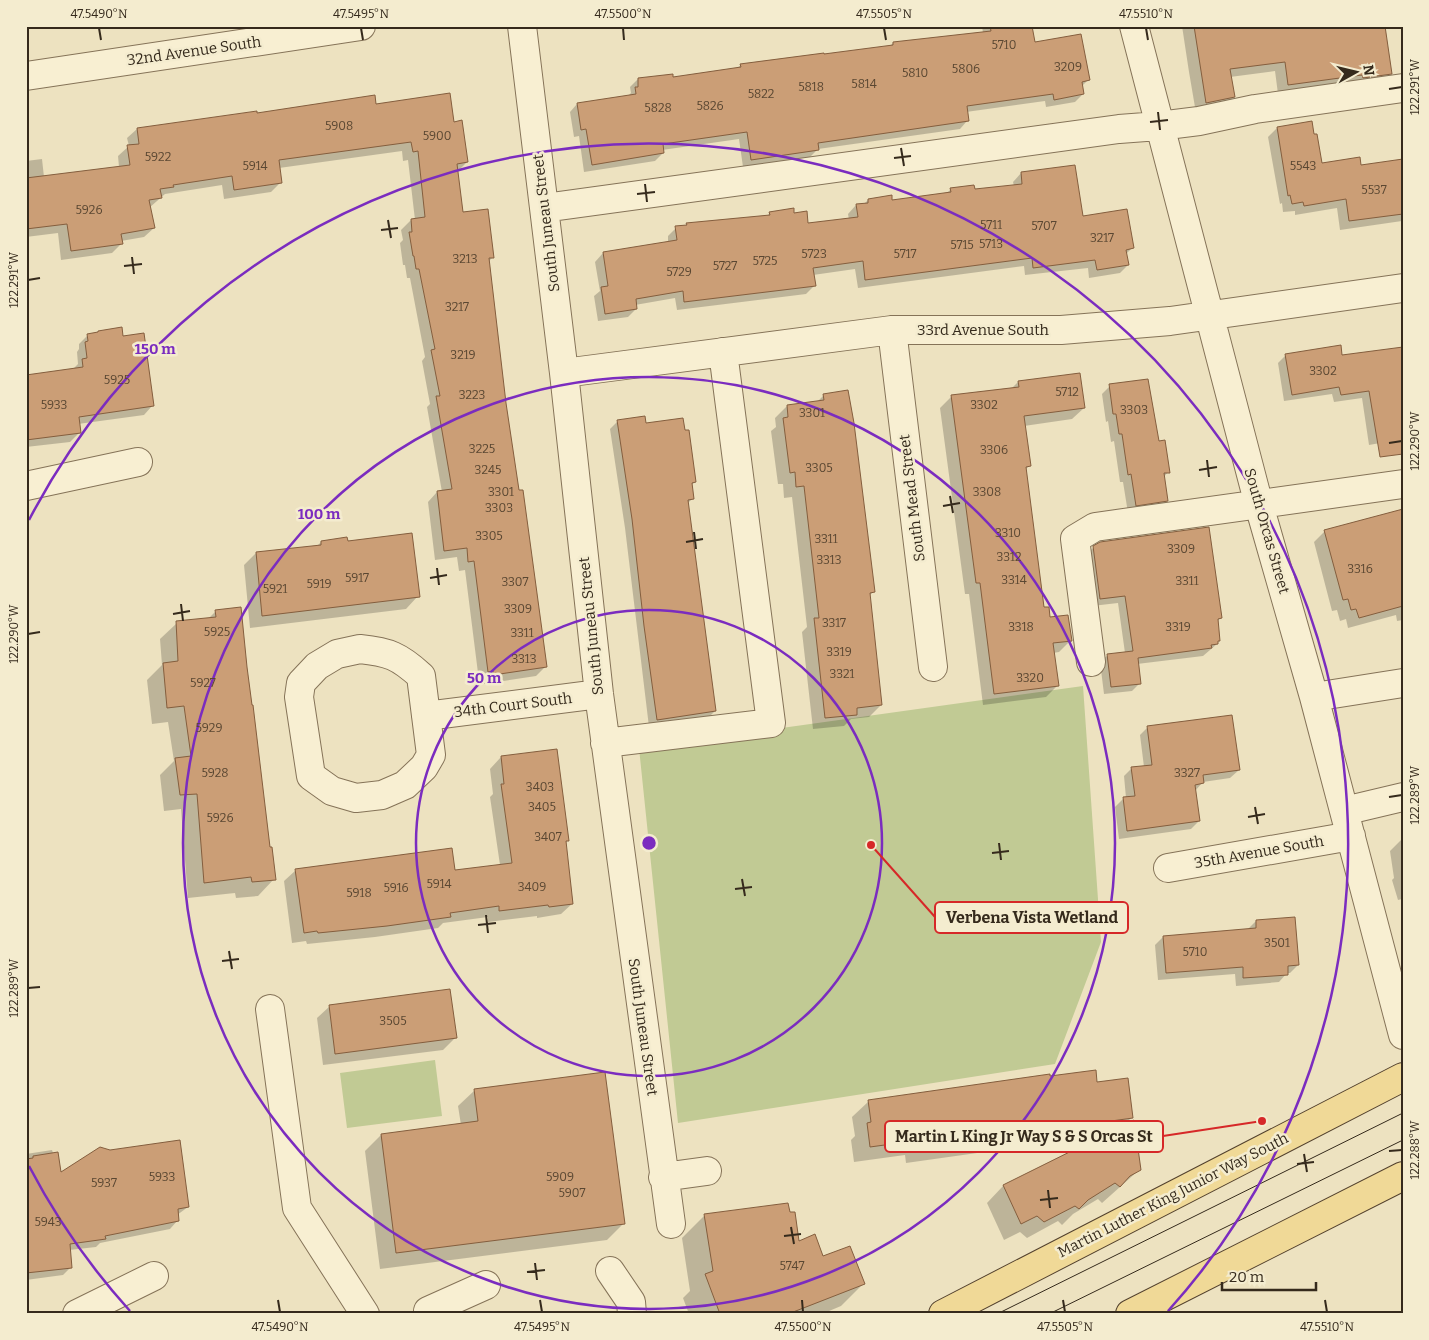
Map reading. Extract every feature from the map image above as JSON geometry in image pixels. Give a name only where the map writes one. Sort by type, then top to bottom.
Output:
[{"type":"main road","name":"Martin Luther King Junior Way South","points":[[944,1314],[1403,1077]]},
{"type":"main road","points":[[1140,1312],[1403,1176]]},
{"type":"street","name":"32nd Avenue South","points":[[26,76],[361,26]]},
{"type":"street","name":"South Juneau Street","points":[[522,26],[564,373],[605,743],[670,1224]]},
{"type":"street","name":"South Orcas Street","points":[[1134,26],[1258,505],[1314,697],[1403,1035]]},
{"type":"street","points":[[544,208],[1119,129],[1199,121],[1255,109],[1403,88]]},
{"type":"street","name":"33rd Avenue South","points":[[564,373],[892,330],[1061,330],[1209,316],[1403,288]]},
{"type":"street","name":"South Mead Street","points":[[892,330],[933,667]]},
{"type":"street","points":[[605,743],[771,723],[723,352]]},
{"type":"street","points":[[26,486],[138,462]]},
{"type":"street","points":[[1091,662],[1074,540],[1095,527],[1403,484]]},
{"type":"street","points":[[360,649],[383,652],[404,661],[421,676],[426,716],[431,755],[424,767],[405,785],[382,796],[356,798],[332,790],[311,776],[299,697],[302,683],[317,666],[337,654],[360,649]]},
{"type":"street","points":[[1314,697],[1403,683]]},
{"type":"street","name":"34th Court South","points":[[426,716],[599,694]]},
{"type":"street","name":"35th Avenue South","points":[[1168,868],[1347,823],[1403,797]]},
{"type":"street","points":[[270,1008],[297,1208],[365,1314]]},
{"type":"street","points":[[663,1177],[706,1171]]},
{"type":"street","points":[[610,1271],[631,1302],[632,1314]]},
{"type":"street","points":[[77,1314],[154,1276]]},
{"type":"street","points":[[427,1313],[486,1285]]},
{"type":"green space","points":[[1083,686],[1101,942],[1055,1064],[678,1123],[639,748]]},
{"type":"green space","points":[[435,1060],[442,1116],[347,1128],[340,1073]]},
{"type":"building","points":[[990,26],[1032,26],[1035,42],[1081,34],[1090,80],[1082,82],[1084,94],[1054,100],[1053,94],[967,106],[969,121],[818,143],[819,150],[751,160],[747,132],[663,144],[664,153],[592,165],[586,129],[581,130],[577,103],[636,94],[635,87],[638,87],[638,78],[673,74],[673,77],[741,67],[740,64],[893,45],[893,42],[991,31]]},
{"type":"building","points":[[1194,26],[1385,26],[1392,74],[1363,78],[1362,75],[1288,85],[1285,62],[1230,69],[1235,97],[1206,103]]},
{"type":"building","points":[[450,93],[454,122],[462,120],[468,162],[457,164],[463,212],[488,209],[494,258],[489,258],[506,403],[519,490],[523,490],[547,667],[493,675],[493,671],[488,672],[474,561],[468,562],[467,548],[444,551],[437,491],[452,489],[436,396],[440,396],[431,350],[435,349],[419,269],[416,269],[409,232],[412,232],[411,219],[425,217],[418,151],[413,152],[411,142],[279,160],[282,183],[234,190],[232,176],[173,185],[174,187],[160,189],[162,198],[149,200],[155,228],[121,234],[123,244],[71,251],[67,224],[26,229],[26,178],[130,165],[127,145],[139,144],[137,128],[257,111],[257,113],[375,95],[376,104]]},
{"type":"building","points":[[1312,121],[1314,134],[1317,134],[1322,163],[1360,157],[1361,165],[1403,159],[1403,214],[1349,221],[1346,199],[1304,206],[1303,202],[1292,204],[1290,195],[1288,196],[1277,127]]},
{"type":"building","points":[[1075,165],[1083,216],[1127,209],[1134,248],[1126,250],[1129,265],[1097,270],[1095,260],[1033,268],[1032,258],[865,280],[863,261],[813,268],[816,286],[684,302],[683,291],[636,299],[637,309],[605,314],[601,287],[608,286],[603,252],[677,240],[675,226],[687,225],[686,223],[770,215],[769,212],[794,208],[794,213],[807,211],[808,223],[858,217],[856,204],[868,203],[868,199],[892,195],[892,200],[951,192],[950,188],[974,185],[975,189],[1022,184],[1021,172]]},
{"type":"building","points":[[122,327],[123,336],[144,333],[154,406],[79,417],[81,433],[26,440],[26,375],[83,367],[82,359],[87,358],[85,342],[88,341],[87,334]]},
{"type":"building","points":[[1341,345],[1342,355],[1403,347],[1403,454],[1380,457],[1369,391],[1341,395],[1339,387],[1292,395],[1285,354]]},
{"type":"building","points":[[1080,373],[1085,408],[1024,416],[1031,466],[1026,467],[1044,607],[1049,607],[1050,617],[1068,615],[1072,641],[1053,643],[1059,686],[994,694],[980,583],[976,583],[951,395],[1019,387],[1018,381]]},
{"type":"building","points":[[1148,379],[1159,441],[1165,440],[1170,473],[1164,473],[1168,501],[1136,506],[1131,474],[1128,475],[1122,434],[1119,434],[1116,414],[1113,414],[1109,384]]},
{"type":"building","points":[[848,390],[854,423],[875,592],[870,593],[882,705],[857,708],[857,715],[825,718],[814,618],[819,618],[804,486],[796,487],[795,472],[790,473],[783,418],[788,417],[787,405],[824,400],[823,394]]},
{"type":"building","points":[[645,416],[646,423],[683,418],[685,430],[689,430],[696,482],[692,483],[694,499],[688,500],[716,711],[657,720],[632,519],[617,420]]},
{"type":"building","points":[[1403,509],[1403,606],[1359,618],[1356,609],[1351,610],[1348,599],[1343,600],[1324,530]]},
{"type":"building","points":[[1209,527],[1222,618],[1218,619],[1220,641],[1218,641],[1218,644],[1211,645],[1212,648],[1138,658],[1141,684],[1111,687],[1107,654],[1133,651],[1125,596],[1100,599],[1093,546],[1100,542]]},
{"type":"building","points":[[412,533],[420,597],[262,616],[256,552],[321,545],[321,541],[347,537],[348,541]]},
{"type":"building","points":[[241,607],[270,847],[272,847],[276,880],[252,882],[251,877],[204,883],[197,794],[180,795],[175,758],[191,756],[184,706],[167,708],[163,663],[178,661],[176,621],[216,617],[215,610]]},
{"type":"building","points":[[1232,715],[1240,770],[1203,775],[1204,783],[1195,785],[1200,821],[1127,831],[1123,797],[1135,796],[1131,767],[1152,765],[1147,726]]},
{"type":"building","points":[[557,749],[569,841],[566,841],[573,904],[499,911],[499,906],[450,913],[451,917],[387,926],[304,933],[295,869],[452,848],[455,870],[512,863],[501,784],[504,784],[501,756]]},
{"type":"building","points":[[1295,917],[1299,965],[1288,966],[1288,975],[1243,978],[1243,967],[1166,973],[1163,936],[1256,928],[1256,920]]},
{"type":"building","points":[[450,989],[457,1038],[335,1054],[329,1005]]},
{"type":"building","points":[[1096,1070],[1097,1082],[1128,1078],[1133,1118],[922,1147],[921,1140],[870,1147],[867,1123],[871,1122],[868,1100],[1050,1074],[1050,1076]]},
{"type":"building","points":[[605,1072],[625,1224],[396,1253],[381,1134],[478,1121],[474,1089]]},
{"type":"building","points":[[1134,1120],[1141,1170],[1130,1176],[1120,1187],[1115,1183],[1088,1200],[1079,1209],[1075,1206],[1044,1222],[1037,1216],[1021,1224],[1003,1185]]},
{"type":"building","points":[[180,1140],[189,1207],[178,1209],[179,1221],[105,1236],[106,1239],[70,1244],[72,1268],[26,1273],[26,1159],[58,1152],[61,1172],[100,1147],[110,1150]]},
{"type":"building","points":[[788,1203],[790,1212],[795,1212],[799,1241],[815,1234],[823,1256],[850,1246],[865,1284],[788,1314],[720,1314],[705,1274],[713,1271],[704,1214]]},
{"type":"tram line","points":[[997,1314],[1403,1113]]},
{"type":"tram line","points":[[1049,1314],[1403,1140]]},
{"type":"place","name":"Verbena Vista Wetland","points":[[871,845]]},
{"type":"place","name":"Martin L King Jr Way S & S Orcas St","points":[[1262,1121]]}]
